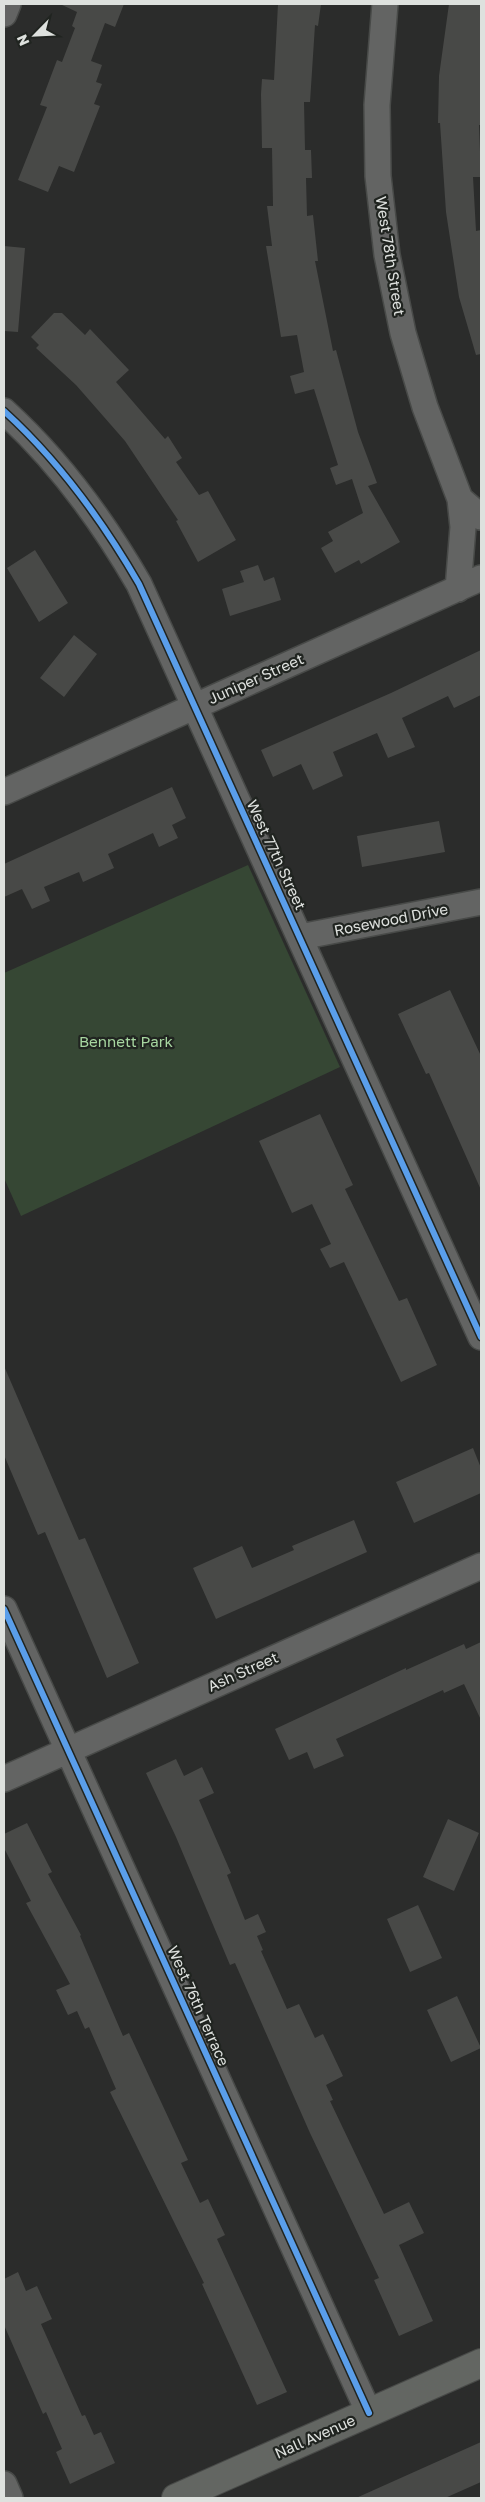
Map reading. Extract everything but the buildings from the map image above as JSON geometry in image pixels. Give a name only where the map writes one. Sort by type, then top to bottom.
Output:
[{"type":"main road","name":"Nall Avenue","points":[[176,2498],[481,2363]]},
{"type":"street","name":"West 78th Street","points":[[385,4],[377,105],[378,176],[387,255],[402,334],[422,398],[460,499],[462,528],[458,589]]},
{"type":"street","name":"West 77th Street","points":[[4,412],[25,430],[76,488],[114,541],[139,584],[481,1337]]},
{"type":"street","name":"West 78th Street","points":[[460,499],[481,517]]},
{"type":"street","name":"Juniper Street","points":[[4,792],[481,578]]},
{"type":"street","name":"Rosewood Drive","points":[[300,938],[481,902]]},
{"type":"street","name":"Ash Street","points":[[4,1779],[481,1566]]},
{"type":"street","name":"West 76th Terrace","points":[[4,1609],[369,2412]]},
{"type":"street","points":[[4,2484],[10,2498]]},
{"type":"green space","name":"Bennett Park","points":[[248,865],[340,1067],[21,1216],[4,1178],[4,973]]},
{"type":"cycle path","points":[[4,411],[43,450],[78,492],[95,514],[139,584],[481,1337]]},
{"type":"cycle path","points":[[4,1609],[369,2413]]}]
